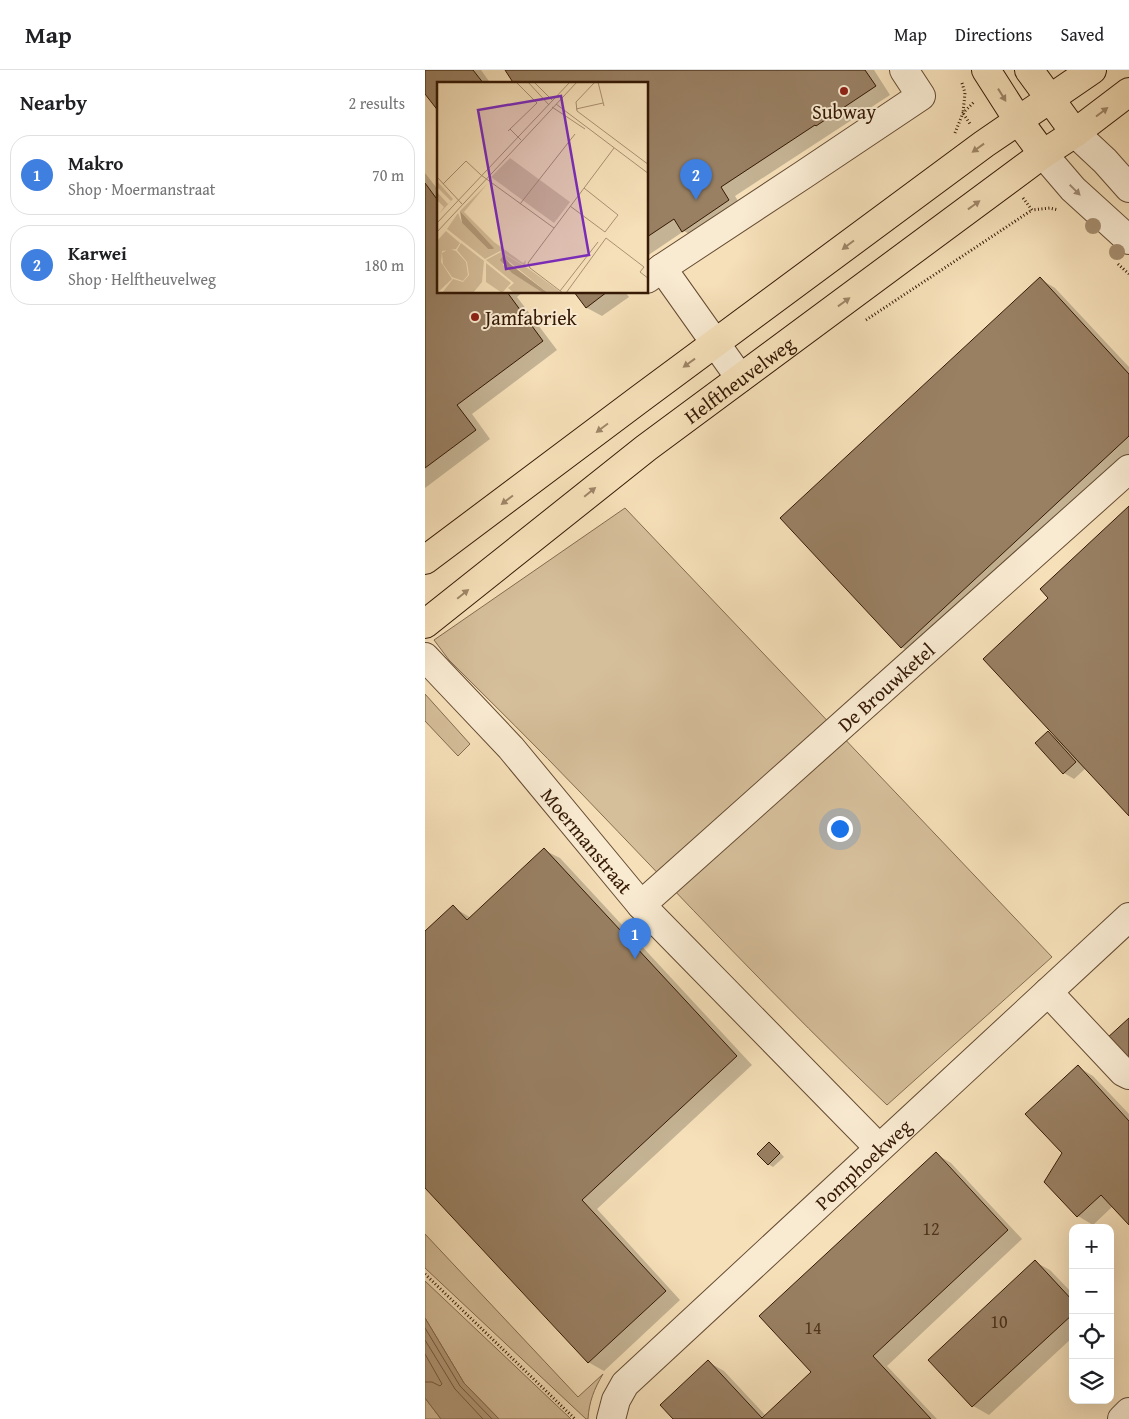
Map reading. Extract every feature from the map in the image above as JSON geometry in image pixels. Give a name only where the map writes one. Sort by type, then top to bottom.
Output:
[{"type":"main road","points":[[986,70],[1035,109],[1058,144]]},
{"type":"main road","points":[[1029,70],[1035,109],[1058,144]]},
{"type":"main road","points":[[425,560],[984,144],[1092,70]]},
{"type":"main road","name":"Helftheuvelweg","points":[[425,624],[646,448],[1129,92]]},
{"type":"street","points":[[740,378],[716,343],[655,274],[921,96],[903,70]]},
{"type":"street","points":[[1058,144],[1105,161],[1129,188]]},
{"type":"street","points":[[1058,144],[1073,189],[1122,251]]},
{"type":"street","name":"De Brouwketel","points":[[641,905],[1129,468]]},
{"type":"street","name":"Moermanstraat","points":[[425,657],[511,748],[641,905],[879,1148]]},
{"type":"street","name":"Pomphoekweg","points":[[611,1419],[616,1400],[625,1384],[1129,917]]},
{"type":"street","points":[[1048,992],[1123,1072],[1129,1075]]},
{"type":"street","points":[[1122,1419],[1129,1412]]},
{"type":"path","points":[[961,78],[965,93],[963,112],[984,144]]},
{"type":"path","points":[[1009,179],[1033,210],[1051,208],[1060,211]]},
{"type":"path","points":[[1122,251],[1129,274]]},
{"type":"path","points":[[425,1274],[575,1419]]},
{"type":"shaded area","points":[[625,508],[1052,957],[887,1105],[770,989],[564,775],[449,660],[434,640]]},
{"type":"shaded area","points":[[425,694],[470,744],[458,756],[425,721]]},
{"type":"shaded area","points":[[425,1234],[578,1397],[603,1374],[589,1407],[588,1419],[425,1268]]},
{"type":"shaded area","points":[[425,1281],[571,1419],[499,1419],[464,1383],[425,1318]]},
{"type":"shaded area","points":[[425,1398],[441,1419],[425,1419]]},
{"type":"water","points":[[425,1318],[464,1383],[499,1419],[441,1419],[425,1398]]},
{"type":"building","points":[[425,70],[473,70],[482,82],[437,82],[437,109],[425,94]]},
{"type":"building","points":[[505,70],[865,70],[876,86],[721,187],[729,200],[682,232],[674,219],[649,236],[649,82],[513,82]]},
{"type":"building","name":"Jamfabriek","points":[[425,183],[437,199],[437,294],[508,294],[543,341],[457,405],[476,430],[425,468]]},
{"type":"building","points":[[1040,277],[1129,374],[1129,436],[901,648],[780,518]]},
{"type":"building","points":[[576,294],[604,294],[586,308]]},
{"type":"building","points":[[1129,506],[1129,816],[983,659],[1048,598],[1040,589]]},
{"type":"building","points":[[1048,731],[1076,762],[1063,774],[1035,743]]},
{"type":"building","points":[[544,848],[737,1056],[582,1200],[666,1291],[588,1363],[425,1188],[425,931],[453,905],[467,920]]},
{"type":"building","points":[[1129,1018],[1129,1064],[1106,1039]]},
{"type":"building","points":[[1078,1065],[1129,1121],[1129,1225],[1101,1195],[1077,1217],[1044,1182],[1062,1153],[1025,1114]]},
{"type":"building","points":[[769,1142],[780,1153],[768,1165],[757,1154]]},
{"type":"building","points":[[936,1152],[1008,1230],[873,1356],[931,1419],[673,1419],[660,1405],[708,1360],[762,1418],[811,1372],[759,1316]]},
{"type":"building","points":[[1035,1260],[1069,1297],[1069,1318],[972,1407],[928,1360]]},
{"type":"place","name":"Subway","points":[[844,91]]},
{"type":"place","name":"Karwei","points":[[696,200]]},
{"type":"place","name":"Jamfabriek","points":[[475,317]]},
{"type":"place","name":"Makro","points":[[635,959]]}]
